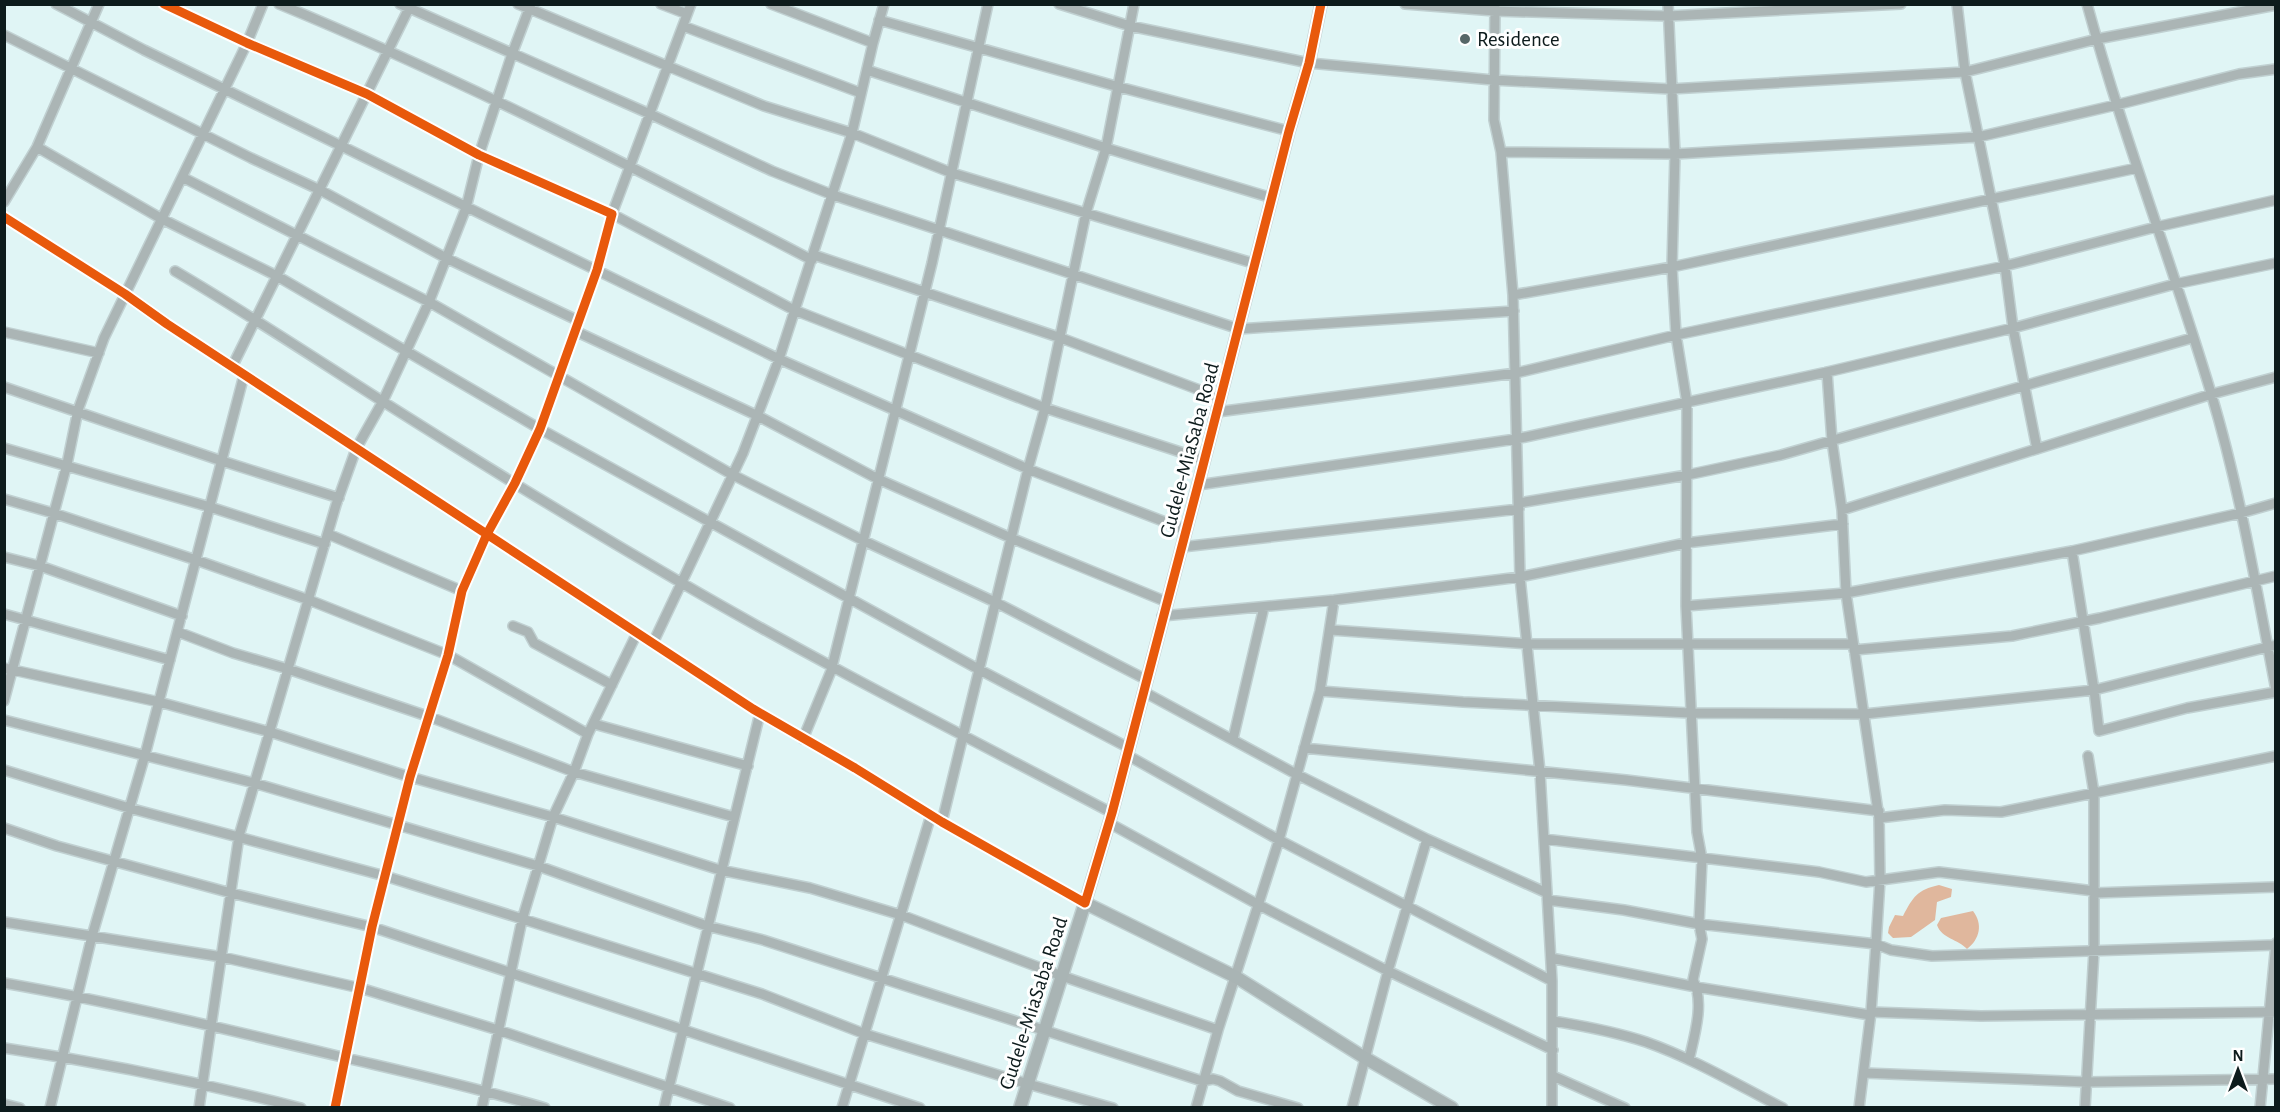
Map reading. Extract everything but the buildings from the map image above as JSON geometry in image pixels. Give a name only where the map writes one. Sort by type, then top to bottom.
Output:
[{"type":"main road","name":"Gudele-MiaSaba Road","points":[[1020,1107],[1086,903]]},
{"type":"main road","points":[[1086,903],[1236,977],[1365,1058],[1452,1107]]},
{"type":"street","points":[[56,4],[466,208],[779,359],[1028,469],[1186,530]]},
{"type":"street","points":[[4,202],[37,147],[99,4]]},
{"type":"street","points":[[165,4],[247,43],[367,94],[479,155],[612,214],[794,310],[1045,408],[1204,460]]},
{"type":"street","points":[[4,701],[9,669],[27,620],[67,464],[78,410],[104,338],[247,43],[263,4]]},
{"type":"street","points":[[279,4],[388,51],[630,166],[813,257],[1061,338],[1221,399]]},
{"type":"street","points":[[518,4],[530,7],[764,106],[852,133],[952,173],[1256,264]]},
{"type":"street","points":[[661,4],[687,14]]},
{"type":"street","points":[[335,1107],[372,927],[397,825],[448,655],[462,591],[487,534],[515,483],[540,429],[597,270],[612,214],[691,4]]},
{"type":"street","points":[[771,4],[873,43]]},
{"type":"street","points":[[653,643],[743,453],[779,359],[852,133],[884,4]]},
{"type":"street","points":[[803,739],[832,666],[925,293],[988,4]]},
{"type":"street","points":[[1059,4],[1130,26],[1309,63],[1493,80],[1671,89],[1965,72],[2097,39],[2276,4]]},
{"type":"street","points":[[942,822],[1045,408],[1086,213],[1106,148],[1134,4]]},
{"type":"street","name":"Gudele-MiaSaba Road","points":[[1086,903],[1144,692],[1289,131],[1309,63],[1321,4]]},
{"type":"street","points":[[1405,4],[1668,16],[1901,4]]},
{"type":"street","points":[[1668,4],[1675,154],[1672,267],[1676,336],[1687,403],[1687,644],[1697,832],[1702,859],[1699,924],[1702,939],[1693,980],[1696,987],[1698,1023],[1689,1060]]},
{"type":"street","points":[[1957,4],[1965,72],[1989,198],[2005,266],[2013,328],[2037,449]]},
{"type":"street","points":[[2072,551],[2099,731],[2187,708],[2276,691],[2271,646],[2212,394],[2116,105],[2087,4]]},
{"type":"street","points":[[232,367],[388,51],[407,6],[772,171],[832,195],[1239,329],[1514,311]]},
{"type":"street","points":[[199,1107],[239,836],[328,534],[356,449],[383,401],[429,302],[466,208],[479,155],[530,7]]},
{"type":"street","points":[[1495,8],[1494,120],[1501,152],[1514,311],[1520,577],[1540,772],[1548,896],[1553,1021],[1552,1107]]},
{"type":"street","points":[[879,20],[1119,87],[1289,131]]},
{"type":"street","points":[[682,26],[861,93]]},
{"type":"street","points":[[4,35],[320,190],[446,258],[579,321]]},
{"type":"street","points":[[1501,152],[1675,154],[1978,137],[2239,74],[2276,69]]},
{"type":"street","points":[[867,70],[1106,148],[1272,198]]},
{"type":"street","points":[[37,147],[162,219],[277,276],[540,429],[1128,752],[1279,840],[1552,981]]},
{"type":"street","points":[[1513,295],[1672,267],[2137,168]]},
{"type":"street","points":[[182,177],[429,302],[733,475],[862,540],[997,603],[1147,680]]},
{"type":"street","points":[[1217,412],[1516,373],[1676,336],[2005,266],[2156,227],[2276,201]]},
{"type":"street","points":[[4,217],[125,294],[356,449],[760,713],[942,822],[1086,903]]},
{"type":"street","points":[[1198,485],[1516,439],[1827,372],[2013,328],[2175,284],[2276,263]]},
{"type":"street","points":[[175,271],[256,319],[515,483],[681,582],[964,736],[1259,905],[1388,971],[1553,1050]]},
{"type":"street","points":[[575,331],[756,415],[878,478],[1011,538],[1167,602]]},
{"type":"street","points":[[4,332],[99,353]]},
{"type":"street","points":[[1182,547],[1519,506],[1687,475],[1781,455],[2192,338]]},
{"type":"street","points":[[1827,372],[1832,441],[1842,510],[1846,593],[1879,814],[1880,880],[1876,944],[1871,1013],[1859,1107]]},
{"type":"street","points":[[50,1107],[92,936],[145,755],[244,375]]},
{"type":"street","points":[[1842,510],[2212,394],[2276,377]]},
{"type":"street","points":[[4,387],[339,498]]},
{"type":"street","points":[[4,448],[67,464],[325,544]]},
{"type":"street","points":[[4,500],[53,513],[196,560],[309,600],[448,655],[588,734]]},
{"type":"street","points":[[1686,606],[1846,593],[2072,551],[2276,503]]},
{"type":"street","points":[[1162,616],[1334,600],[1520,577],[1686,543],[1843,524]]},
{"type":"street","points":[[328,534],[462,591]]},
{"type":"street","points":[[4,557],[40,566],[182,616]]},
{"type":"street","points":[[1331,630],[1528,644],[1853,647],[2012,636],[2083,622],[2276,576]]},
{"type":"street","points":[[1196,1107],[1202,1081],[1279,840],[1320,691],[1334,600]]},
{"type":"street","points":[[1233,739],[1264,607]]},
{"type":"street","points":[[4,614],[170,660]]},
{"type":"street","points":[[513,626],[528,632],[534,643],[612,685]]},
{"type":"street","points":[[178,632],[233,654],[288,669],[430,717],[574,772],[734,817]]},
{"type":"street","points":[[482,1107],[522,920],[554,817],[588,734],[637,633]]},
{"type":"street","points":[[1320,691],[1534,706],[1690,713],[1865,714],[2094,690],[2271,646]]},
{"type":"street","points":[[9,669],[159,702],[270,732],[410,777],[554,817],[720,870],[810,888],[901,915],[1218,1030]]},
{"type":"street","points":[[1144,692],[1296,774],[1548,896],[1699,924],[1876,944],[1891,950],[1932,956],[2275,944],[2272,1012],[2261,1080],[2260,1107]]},
{"type":"street","points":[[664,1107],[760,713]]},
{"type":"street","points":[[4,720],[254,783],[538,866],[707,926],[763,940],[1202,1081],[1213,1079],[1238,1091],[1298,1107]]},
{"type":"street","points":[[594,724],[747,766]]},
{"type":"street","points":[[1304,748],[1540,772],[1879,814],[1945,810],[2001,812],[2276,756]]},
{"type":"street","points":[[2085,1107],[2094,951],[2094,793],[2088,756]]},
{"type":"street","points":[[4,770],[129,808],[385,876],[762,994],[865,1034],[1028,1084],[1113,1107]]},
{"type":"street","points":[[842,1107],[931,815]]},
{"type":"street","points":[[4,828],[57,846],[231,893],[372,927],[920,1107]]},
{"type":"street","points":[[1352,1107],[1388,971],[1427,839]]},
{"type":"street","points":[[1544,839],[1819,872],[1866,882],[1939,872],[2094,892],[2276,887]]},
{"type":"street","points":[[4,922],[222,957],[360,988],[498,1030],[730,1107]]},
{"type":"street","points":[[1551,958],[1696,987],[1871,1013],[2091,1016],[2272,1012]]},
{"type":"street","points":[[4,983],[79,996],[211,1025],[545,1107]]},
{"type":"street","points":[[1553,1021],[1595,1028],[1646,1042],[1689,1060],[1783,1107]]},
{"type":"street","points":[[4,1048],[63,1056],[204,1083],[301,1107]]},
{"type":"street","points":[[1864,1073],[2087,1082],[2276,1079]]},
{"type":"street","points":[[1553,1076],[1624,1107]]},
{"type":"street","points":[[4,1104],[20,1107]]},
{"type":"shaded area","points":[[1939,885],[1952,889],[1951,897],[1937,902],[1935,920],[1911,937],[1893,938],[1888,933],[1895,915],[1903,916],[1916,895],[1925,889]]},
{"type":"shaded area","points":[[1973,911],[1978,921],[1979,931],[1975,941],[1967,949],[1939,930],[1937,925],[1941,918]]},
{"type":"cycle path","points":[[164,4],[247,43],[367,94],[479,155],[612,214],[597,270],[540,429],[515,483],[487,534],[462,591],[448,655],[410,777],[372,927],[335,1108]]},
{"type":"cycle path","points":[[4,217],[125,294],[167,324],[753,709],[942,822],[1085,903],[1112,813],[1289,131],[1309,63],[1321,4]]},
{"type":"place","name":"Residence","points":[[1465,39]]}]
